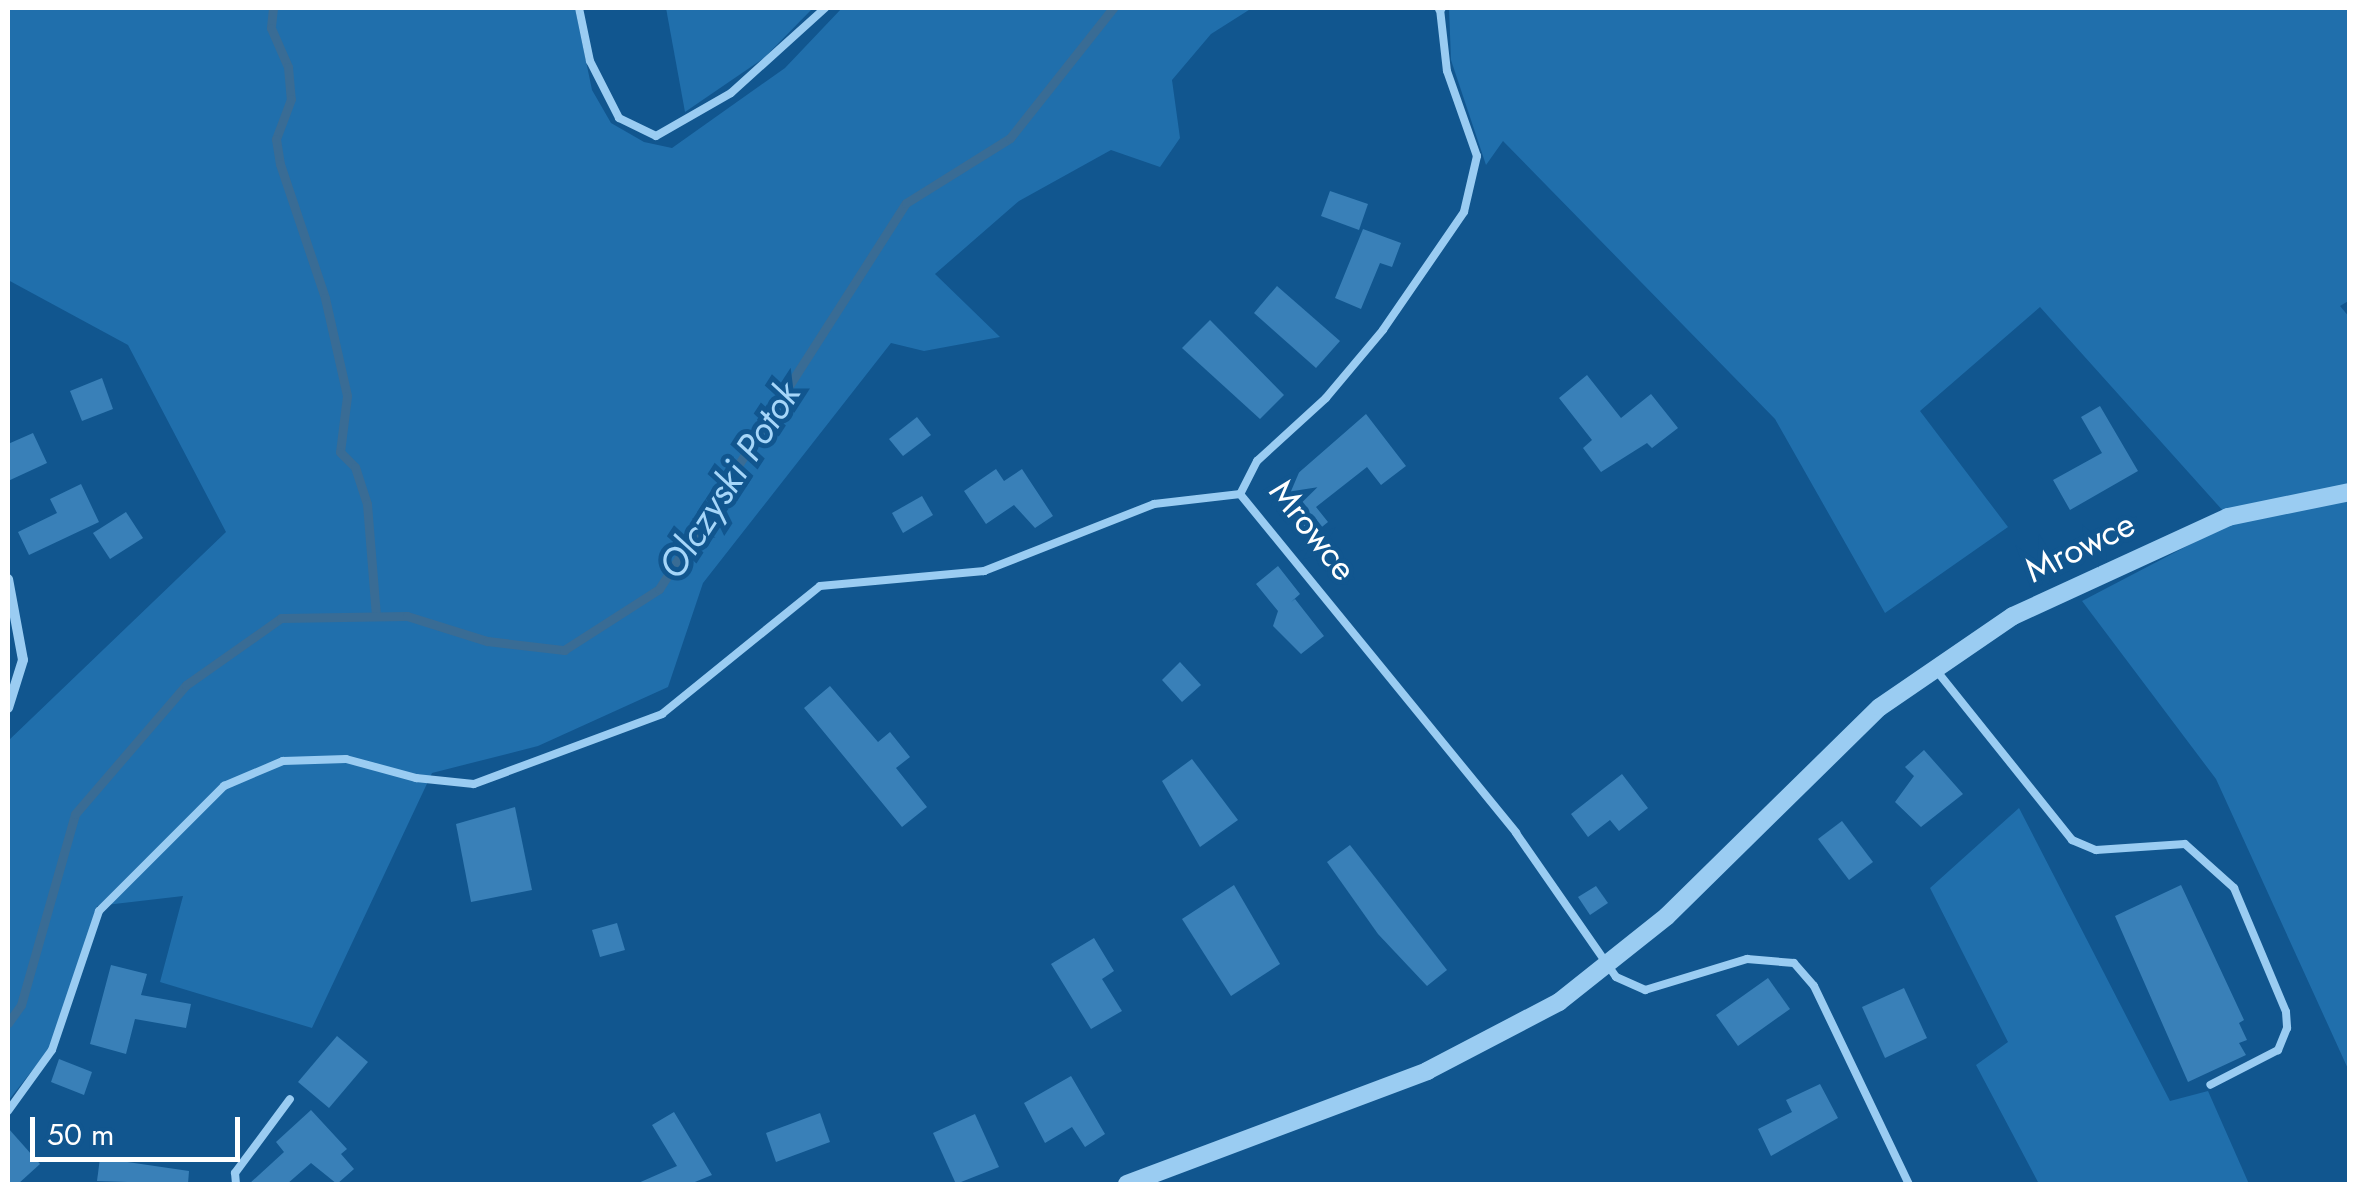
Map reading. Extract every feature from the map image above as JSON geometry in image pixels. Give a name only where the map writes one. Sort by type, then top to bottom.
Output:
[{"type":"street","name":"Mrowce","points":[[1127,1184],[1438,1067],[1535,1017],[1606,968],[1688,896],[1837,744],[1933,666],[2044,599],[2180,536],[2271,504],[2350,492]]},
{"type":"street","points":[[8,580],[23,660],[8,708]]},
{"type":"lane","points":[[579,8],[590,60],[619,118],[656,136],[731,94],[826,8]]},
{"type":"lane","name":"Mrowce","points":[[1440,8],[1447,71],[1477,156],[1464,212],[1383,330],[1326,398],[1256,461],[1240,494],[1516,833],[1606,968]]},
{"type":"lane","points":[[8,1111],[52,1050],[99,911],[224,786],[283,761],[346,759],[416,778],[474,784],[662,714],[820,586],[984,571],[1154,504],[1240,494]]},
{"type":"lane","points":[[1933,666],[2072,840],[2096,850],[2185,844],[2234,888],[2286,1012],[2286,1028],[2278,1050],[2210,1085]]},
{"type":"lane","points":[[1606,968],[1645,990],[1747,959],[1794,963],[1814,986],[1910,1184]]},
{"type":"lane","points":[[236,1184],[234,1173],[290,1099]]},
{"type":"shaded area","points":[[8,8],[575,8],[592,90],[611,123],[644,142],[672,148],[785,68],[842,8],[1252,8],[1211,34],[1172,80],[1180,138],[1160,167],[1111,150],[1019,201],[935,274],[1000,337],[924,351],[891,343],[703,583],[668,687],[538,746],[432,773],[312,1028],[160,982],[183,896],[97,906],[50,1048],[8,1101],[8,741],[226,532],[128,345],[8,280]]},
{"type":"shaded area","points":[[666,8],[813,8],[764,58],[685,112]]},
{"type":"shaded area","points":[[1449,8],[2349,8],[2350,300],[2340,306],[2350,318],[2349,1071],[2216,779],[2082,601],[2233,522],[2040,307],[1920,411],[2008,527],[1885,613],[1775,419],[1503,141],[1486,165],[1451,60]]},
{"type":"shaded area","points":[[2019,808],[2170,1101],[2208,1091],[2249,1184],[2039,1184],[1976,1065],[2008,1042],[1930,888]]},
{"type":"building","points":[[1330,191],[1368,204],[1359,230],[1321,216]]},
{"type":"building","points":[[1363,229],[1401,243],[1392,267],[1380,263],[1361,309],[1335,298]]},
{"type":"building","points":[[1277,286],[1340,341],[1316,368],[1254,313]]},
{"type":"building","points":[[1210,320],[1284,395],[1260,419],[1182,348]]},
{"type":"building","points":[[1587,375],[1621,418],[1651,394],[1678,428],[1652,448],[1647,443],[1601,472],[1583,448],[1592,440],[1559,398]]},
{"type":"building","points":[[102,378],[113,409],[82,421],[70,391]]},
{"type":"building","points":[[2100,406],[2138,471],[2070,510],[2053,480],[2102,453],[2081,417]]},
{"type":"building","points":[[1366,414],[1406,466],[1381,485],[1367,467],[1316,507],[1328,522],[1307,539],[1272,496]]},
{"type":"building","points":[[917,417],[931,435],[903,456],[889,439]]},
{"type":"building","points":[[33,433],[47,463],[8,481],[8,444]]},
{"type":"building","points":[[996,469],[1004,481],[1022,469],[1053,516],[1035,528],[1014,505],[986,524],[964,491]]},
{"type":"building","points":[[81,484],[99,522],[29,555],[18,532],[57,513],[50,499]]},
{"type":"building","points":[[922,496],[933,515],[903,533],[892,513]]},
{"type":"building","points":[[126,512],[143,538],[110,559],[93,533]]},
{"type":"building","points":[[1278,566],[1300,594],[1291,602],[1295,599],[1324,636],[1301,654],[1273,626],[1278,611],[1256,584]]},
{"type":"building","points":[[1180,662],[1201,685],[1182,702],[1162,680]]},
{"type":"building","points":[[830,686],[878,742],[890,732],[910,757],[896,768],[927,807],[902,827],[804,708]]},
{"type":"building","points":[[1924,750],[1963,794],[1921,827],[1895,802],[1914,776],[1905,767]]},
{"type":"building","points":[[1192,759],[1238,820],[1200,847],[1162,781]]},
{"type":"building","points":[[1622,774],[1648,808],[1619,831],[1610,820],[1588,837],[1571,814]]},
{"type":"building","points":[[515,807],[532,890],[471,902],[456,824]]},
{"type":"building","points":[[1842,821],[1873,862],[1849,880],[1818,839]]},
{"type":"building","points":[[1350,845],[1447,970],[1427,986],[1378,934],[1327,862]]},
{"type":"building","points":[[1234,885],[1280,964],[1231,996],[1182,919]]},
{"type":"building","points":[[2181,885],[2244,1020],[2239,1023],[2247,1040],[2239,1043],[2246,1055],[2188,1082],[2115,916]]},
{"type":"building","points":[[1596,886],[1608,903],[1590,915],[1578,897]]},
{"type":"building","points":[[617,923],[625,950],[600,957],[592,930]]},
{"type":"building","points":[[1094,938],[1114,971],[1102,979],[1122,1011],[1091,1029],[1051,964]]},
{"type":"building","points":[[111,965],[147,974],[141,995],[191,1004],[186,1028],[135,1019],[126,1054],[90,1044]]},
{"type":"building","points":[[1768,978],[1790,1009],[1738,1046],[1716,1015]]},
{"type":"building","points":[[1904,988],[1927,1038],[1885,1058],[1862,1007]]},
{"type":"building","points":[[337,1036],[368,1062],[329,1108],[298,1082]]},
{"type":"building","points":[[59,1059],[92,1072],[84,1095],[51,1082]]},
{"type":"building","points":[[1071,1076],[1105,1134],[1085,1147],[1072,1127],[1045,1143],[1024,1103]]},
{"type":"building","points":[[1820,1084],[1838,1118],[1771,1156],[1758,1129],[1792,1112],[1786,1100]]},
{"type":"building","points":[[311,1110],[347,1149],[341,1154],[354,1169],[337,1184],[311,1163],[287,1184],[249,1184],[284,1152],[276,1142]]},
{"type":"building","points":[[674,1112],[712,1175],[690,1184],[636,1184],[677,1166],[652,1125]]},
{"type":"building","points":[[820,1113],[830,1142],[776,1162],[766,1133]]},
{"type":"building","points":[[975,1114],[999,1167],[956,1184],[933,1133]]},
{"type":"building","points":[[8,1128],[40,1164],[18,1184],[8,1184]]},
{"type":"building","points":[[100,1158],[189,1171],[188,1184],[97,1181]]},
{"type":"waterway","points":[[273,8],[271,28],[288,67],[291,99],[276,139],[280,164],[325,298],[347,396],[340,452],[355,467],[367,504],[376,616]]},
{"type":"waterway","name":"Olczyski Potok","points":[[8,1023],[21,1005],[75,814],[186,685],[281,618],[407,616],[487,641],[564,650],[659,589],[906,203],[1010,138],[1113,8]]}]
